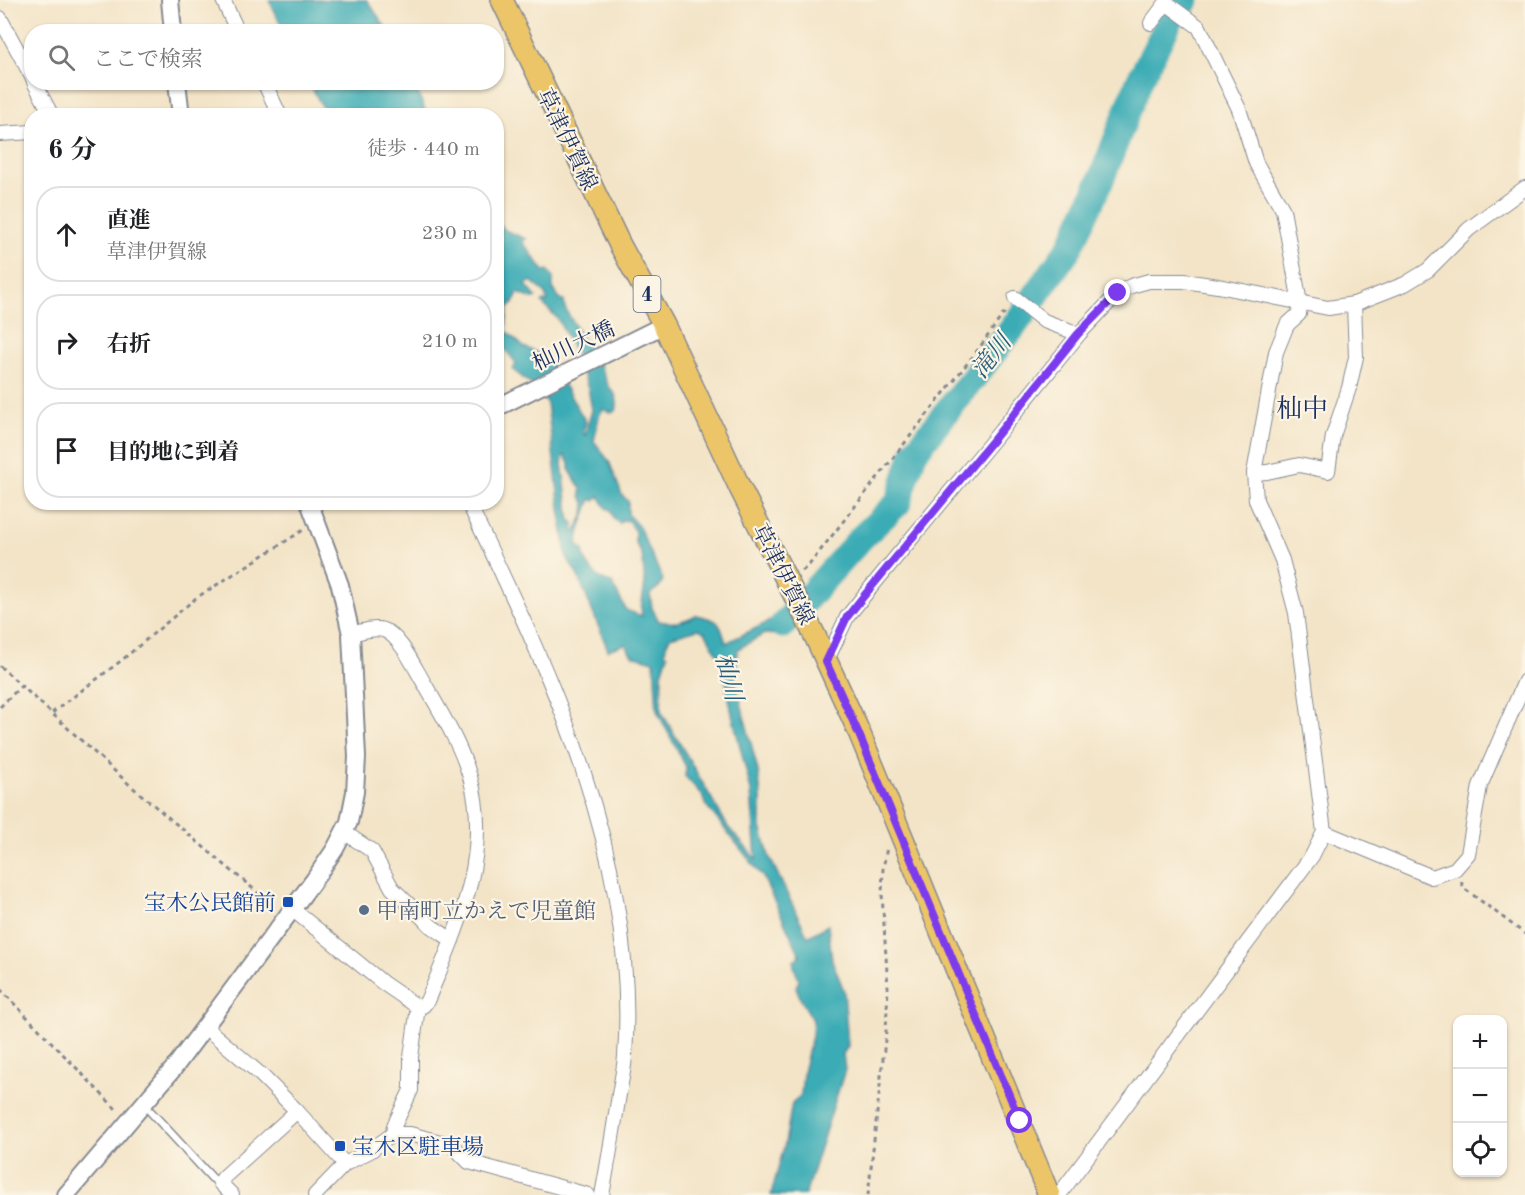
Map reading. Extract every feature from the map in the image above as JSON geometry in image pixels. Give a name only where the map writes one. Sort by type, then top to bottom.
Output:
[{"type":"main road","name":"草津伊賀線","points":[[502,0],[620,244],[664,326],[740,488],[790,585],[826,662],[858,732],[1049,1195]]},
{"type":"street","points":[[170,0],[172,24]]},
{"type":"street","points":[[223,0],[234,24]]},
{"type":"street","points":[[1059,1195],[1312,856],[1324,832],[1296,614],[1282,560],[1256,500],[1254,473],[1276,352],[1287,325],[1299,314],[1300,303],[1282,210],[1256,163],[1239,109],[1199,27],[1166,3],[1151,23]]},
{"type":"street","points":[[0,18],[24,62]]},
{"type":"street","points":[[38,90],[48,108]]},
{"type":"street","points":[[178,90],[180,108]]},
{"type":"street","points":[[268,90],[276,108]]},
{"type":"street","points":[[0,134],[24,132]]},
{"type":"street","points":[[826,662],[847,617],[1078,334],[1118,293],[1131,286],[1149,281],[1184,281],[1328,308],[1354,304],[1405,284],[1428,270],[1469,229],[1525,188]]},
{"type":"street","points":[[1018,301],[1044,321],[1078,334]]},
{"type":"street","points":[[1254,473],[1299,465],[1328,471],[1333,436],[1349,388],[1356,357],[1354,304]]},
{"type":"street","name":"杣川大橋","points":[[504,404],[664,326]]},
{"type":"street","points":[[66,1195],[174,1068],[289,914],[325,864],[344,832],[352,808],[357,776],[351,634],[340,585],[312,510]]},
{"type":"street","points":[[472,510],[517,606],[570,730],[600,823],[616,890],[626,997],[625,1058],[602,1195]]},
{"type":"street","points":[[351,634],[381,629],[391,633],[408,656],[445,719],[470,775],[476,810],[476,850],[469,890],[427,1001],[423,1006],[418,1007]]},
{"type":"street","points":[[1324,832],[1432,877],[1455,870],[1468,855],[1480,786],[1525,681]]},
{"type":"street","points":[[344,832],[372,851],[392,888],[431,926],[452,940]]},
{"type":"street","points":[[289,914],[418,1007]]},
{"type":"street","points":[[393,1134],[394,1126],[411,1090],[411,1057],[418,1007]]},
{"type":"street","points":[[205,1027],[260,1074],[345,1164]]},
{"type":"street","points":[[232,1195],[220,1183],[224,1177],[297,1111]]},
{"type":"street","points":[[315,1195],[345,1164],[370,1151],[393,1134],[410,1134],[452,1145],[469,1162],[588,1195]]},
{"type":"lane","points":[[151,1112],[212,1178],[220,1183]]},
{"type":"path","points":[[790,585],[1018,301]]},
{"type":"path","points":[[52,713],[122,660],[196,598],[316,522]]},
{"type":"path","points":[[0,666],[131,786],[274,907],[289,914]]},
{"type":"path","points":[[0,707],[22,686]]},
{"type":"path","points":[[868,1195],[886,1030],[888,988],[882,894],[883,869],[888,847]]},
{"type":"path","points":[[1455,870],[1465,889],[1525,933]]},
{"type":"path","points":[[0,989],[129,1123]]},
{"type":"water","points":[[269,0],[367,0],[383,24],[281,24]]},
{"type":"water","points":[[313,90],[417,90],[424,108],[323,108]]},
{"type":"water","name":"杣川","points":[[504,229],[526,239],[522,241],[544,271],[548,270],[553,278],[553,288],[561,301],[564,301],[565,308],[584,342],[593,349],[609,387],[615,395],[616,411],[610,412],[603,409],[599,416],[594,441],[609,461],[622,495],[628,501],[628,515],[639,527],[663,580],[659,587],[650,594],[652,608],[659,621],[678,622],[696,615],[710,618],[720,626],[726,643],[770,621],[781,622],[809,590],[809,604],[780,635],[764,634],[738,649],[735,679],[758,771],[761,827],[769,856],[808,937],[828,925],[832,960],[844,991],[848,1046],[843,1054],[845,1070],[805,1195],[771,1195],[785,1143],[792,1103],[801,1095],[803,1072],[812,1036],[813,1020],[796,987],[799,980],[794,961],[800,955],[763,877],[705,804],[702,795],[685,776],[686,767],[657,711],[654,661],[632,655],[625,644],[608,650],[578,576],[566,556],[547,404],[541,392],[513,370],[516,363],[504,348]],"holes":[[[531,281],[544,292],[548,302],[543,301],[542,303],[557,318],[576,354],[588,388],[592,410],[585,435],[583,432],[586,422],[552,365],[536,352],[524,347],[505,330],[508,308],[518,293],[532,299],[536,297],[526,285]],[[565,455],[585,503],[584,514],[575,532],[573,531],[574,523],[570,520],[562,464]],[[599,496],[607,509],[610,509],[614,519],[620,524],[622,520],[629,521],[635,532],[635,542],[642,554],[645,584],[642,616],[626,610],[612,583],[601,579],[592,571],[583,550],[577,544],[591,499],[595,501]],[[698,629],[705,632],[722,662],[751,791],[756,859],[728,827],[661,711],[662,673],[668,655],[665,653],[666,645],[670,637]]]},
{"type":"waterway","name":"滝川","points":[[783,625],[862,537],[898,503],[914,453],[1012,329],[1070,247],[1100,182],[1140,79],[1171,18],[1186,0]]},
{"type":"place","name":"宝木公民館前","points":[[288,902]]},
{"type":"place","name":"甲南町立かえで児童館","points":[[364,910]]},
{"type":"place","name":"宝木区駐車場","points":[[340,1146]]},
{"type":"district","name":"杣中","points":[[1302,408]]},
{"type":"route","points":[[1020,1121],[858,732],[826,662],[847,617],[1052,369],[1078,334],[1118,293]]}]
